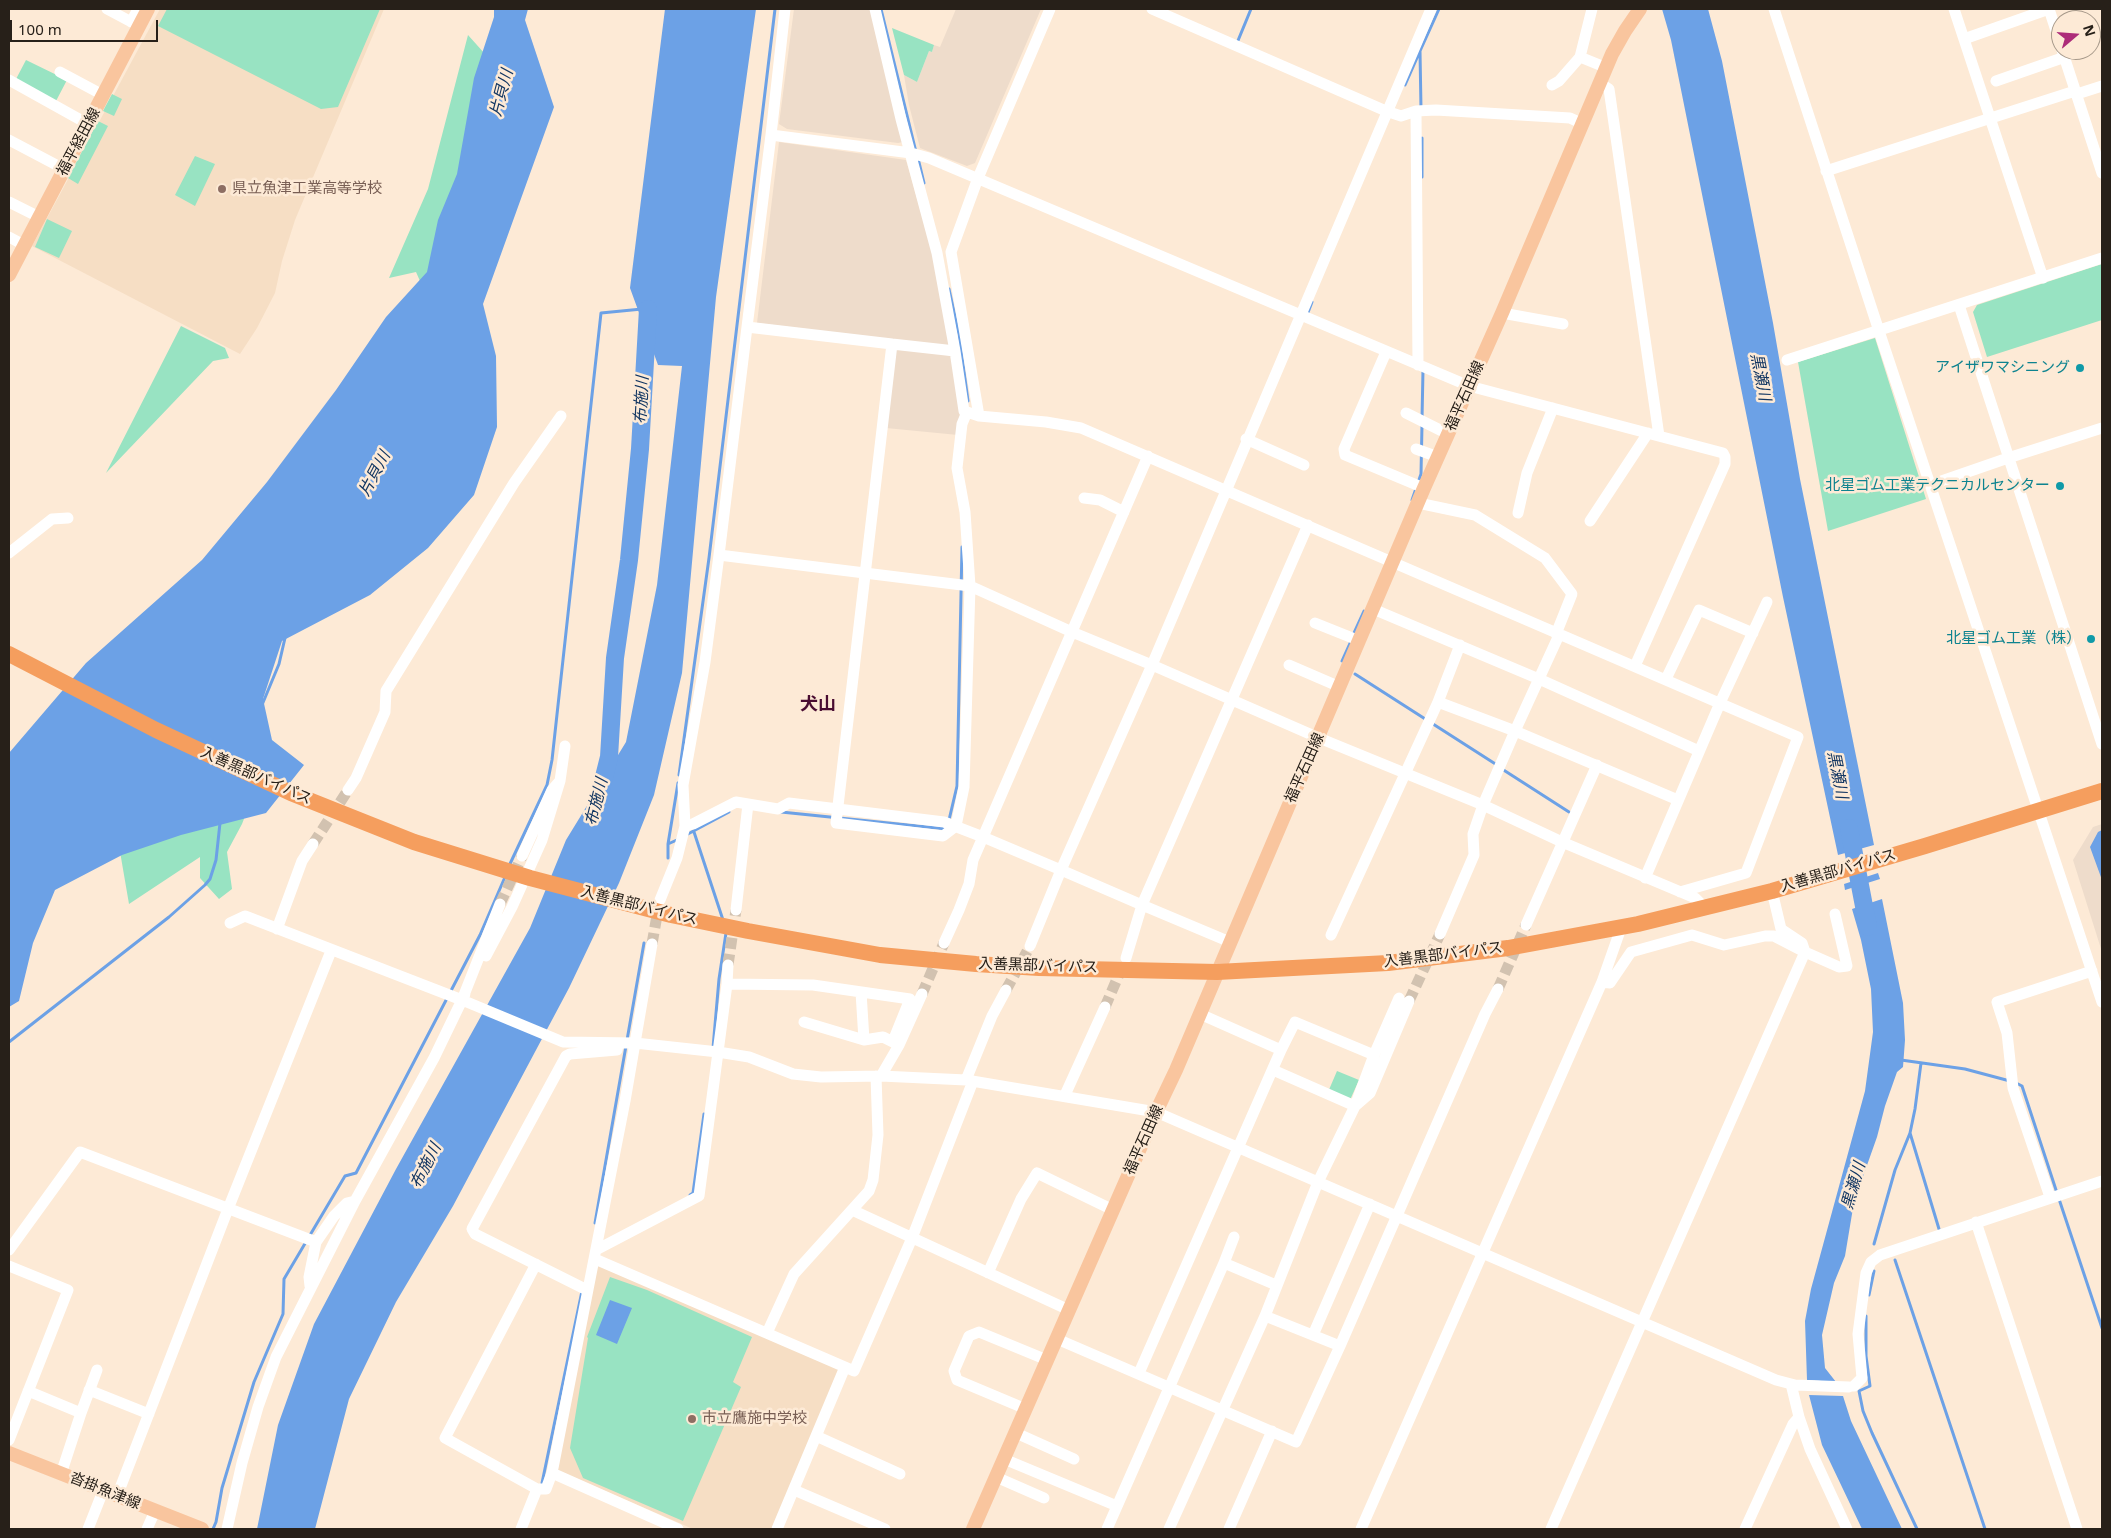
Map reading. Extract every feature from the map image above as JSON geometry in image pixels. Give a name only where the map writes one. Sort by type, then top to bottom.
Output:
[{"type":"highway","name":"入善黒部バイパス","points":[[9,654],[156,730],[291,793],[414,842],[528,877],[671,915],[880,955],[1039,968],[1217,972],[1388,963],[1508,948],[1621,928],[1772,891],[2102,791]]},
{"type":"main road","name":"福平経田線","points":[[9,275],[148,9]]},
{"type":"main road","name":"福平石田線","points":[[973,1529],[1200,1014],[1424,488],[1502,313],[1606,68],[1625,31],[1640,9]]},
{"type":"main road","name":"沓掛魚津線","points":[[9,1453],[155,1511],[181,1525],[202,1529]]},
{"type":"street","points":[[107,9],[138,25]]},
{"type":"street","points":[[138,9],[138,25]]},
{"type":"street","points":[[138,25],[155,9]]},
{"type":"street","points":[[660,900],[676,858],[685,826],[683,785],[705,662],[785,9]]},
{"type":"street","points":[[875,9],[937,253],[964,411],[979,416],[1046,422],[1081,428],[1798,737],[1746,873],[1680,892]]},
{"type":"street","points":[[979,416],[951,252],[978,178],[1050,9]]},
{"type":"street","points":[[1152,9],[1386,111],[1402,116],[1416,111],[1436,110],[1570,118],[1583,124]]},
{"type":"street","points":[[1030,946],[1061,870],[1152,665],[1246,439],[1430,9]]},
{"type":"street","points":[[1552,85],[1559,81],[1580,57],[1592,9]]},
{"type":"street","points":[[1774,9],[2102,1002]]},
{"type":"street","points":[[1954,9],[2043,278]]},
{"type":"street","points":[[1964,39],[2049,9]]},
{"type":"street","points":[[1580,57],[1606,68]]},
{"type":"street","points":[[1996,81],[2051,59]]},
{"type":"street","points":[[2066,60],[2076,92],[2098,145],[2102,173]]},
{"type":"street","points":[[60,72],[103,95]]},
{"type":"street","points":[[9,80],[88,124]]},
{"type":"street","points":[[1600,83],[1609,89],[1659,436]]},
{"type":"street","points":[[1826,171],[1989,117],[2102,86]]},
{"type":"street","points":[[1416,111],[1418,365]]},
{"type":"street","points":[[771,135],[911,153],[929,158],[1469,386],[1722,453],[1725,456],[1725,464],[1635,666]]},
{"type":"street","points":[[9,140],[64,169]]},
{"type":"street","points":[[9,202],[39,218]]},
{"type":"street","points":[[9,237],[24,245]]},
{"type":"street","points":[[1787,360],[2102,258]]},
{"type":"street","points":[[1959,305],[2102,744]]},
{"type":"street","points":[[1502,313],[1563,324]]},
{"type":"street","points":[[747,327],[955,351]]},
{"type":"street","points":[[836,809],[892,344]]},
{"type":"street","points":[[1386,352],[1344,449],[1345,455],[1424,488]]},
{"type":"street","points":[[1518,513],[1527,473],[1553,408]]},
{"type":"street","points":[[956,826],[964,787],[970,586],[965,512],[957,468],[962,424],[967,412]]},
{"type":"street","points":[[1406,412],[1448,434]]},
{"type":"street","points":[[348,790],[356,778],[385,712],[386,691],[514,483],[562,416]]},
{"type":"street","points":[[1930,485],[2102,428]]},
{"type":"street","points":[[1590,521],[1648,433]]},
{"type":"street","points":[[1246,439],[1304,465]]},
{"type":"street","points":[[1416,449],[1438,457]]},
{"type":"street","points":[[944,943],[960,910],[969,884],[973,860],[1148,456]]},
{"type":"street","points":[[1084,498],[1100,500],[1124,512]]},
{"type":"street","points":[[1418,503],[1475,515],[1545,558],[1572,594],[1558,634],[1483,805],[1473,834],[1474,855],[1440,934]]},
{"type":"street","points":[[9,553],[52,519],[68,518]]},
{"type":"street","points":[[1126,958],[1142,905],[1308,525]]},
{"type":"street","points":[[719,555],[970,586],[1318,738],[1406,772],[1483,805],[1562,842],[1695,898],[1705,908]]},
{"type":"street","points":[[1645,878],[1720,703],[1767,602]]},
{"type":"street","points":[[1373,609],[1539,679],[1699,751]]},
{"type":"street","points":[[1666,679],[1699,610],[1753,633]]},
{"type":"street","points":[[1316,623],[1360,641]]},
{"type":"street","points":[[1331,935],[1438,702],[1460,645]]},
{"type":"street","points":[[1290,665],[1340,687]]},
{"type":"street","points":[[1438,702],[1516,731],[1678,800]]},
{"type":"street","points":[[227,1529],[242,1463],[258,1407],[276,1357],[354,1201],[466,1001],[528,877],[542,840],[560,781],[565,746]]},
{"type":"street","points":[[1526,925],[1596,765]]},
{"type":"street","points":[[522,856],[552,790],[560,781]]},
{"type":"street","points":[[685,826],[693,824],[736,802],[778,809],[789,803],[944,822],[1230,942]]},
{"type":"street","points":[[736,910],[748,804]]},
{"type":"street","points":[[277,929],[302,861],[313,844]]},
{"type":"street","points":[[1551,1529],[1805,952],[1802,943],[1781,929],[1772,891]]},
{"type":"street","points":[[466,1001],[500,904]]},
{"type":"street","points":[[1602,982],[1610,983],[1631,952],[1692,935],[1724,945],[1765,936],[1774,936],[1840,967],[1847,966],[1835,914]]},
{"type":"street","points":[[230,923],[245,916],[331,951],[466,1001],[555,1040],[635,1044],[718,1052],[749,1057],[793,1074],[821,1077],[879,1076],[970,1081],[1065,1095],[1156,1112],[1776,1380],[1793,1384],[1852,1387],[1862,1378],[1859,1325],[1866,1273],[1871,1262],[1880,1255],[2102,1181]]},
{"type":"street","points":[[1361,1529],[1602,982],[1621,928]]},
{"type":"street","points":[[536,1264],[445,1438],[537,1489],[546,1490],[552,1473],[595,1254],[652,944]]},
{"type":"street","points":[[117,1496],[331,951]]},
{"type":"street","points":[[595,1254],[699,1196],[728,965]]},
{"type":"street","points":[[2050,1197],[2014,1088],[2007,1033],[1997,1002],[2092,971]]},
{"type":"street","points":[[727,984],[790,984],[910,999],[896,1043]]},
{"type":"street","points":[[1057,1339],[1170,1386],[1296,1442],[1485,1014],[1498,989]]},
{"type":"street","points":[[595,1254],[854,1371],[912,1238],[992,1016],[1006,990]]},
{"type":"street","points":[[861,992],[864,1040]]},
{"type":"street","points":[[767,1333],[794,1274],[869,1191],[873,1180],[878,1135],[879,1076],[922,994]]},
{"type":"street","points":[[1169,1529],[1265,1316],[1318,1182],[1356,1106],[1374,1055],[1404,1000],[1370,1093],[1356,1106]]},
{"type":"street","points":[[1065,1095],[1105,1007]]},
{"type":"street","points":[[1200,1014],[1281,1050]]},
{"type":"street","points":[[804,1022],[864,1040],[883,1037],[896,1043]]},
{"type":"street","points":[[1139,1373],[1295,1022],[1374,1055]]},
{"type":"street","points":[[587,1290],[475,1234],[472,1229],[566,1056],[570,1054],[617,1050],[618,1043]]},
{"type":"street","points":[[1273,1070],[1356,1106]]},
{"type":"street","points":[[9,1250],[80,1152],[316,1242]]},
{"type":"street","points":[[988,1273],[1021,1199],[1037,1173],[1113,1210]]},
{"type":"street","points":[[310,1289],[309,1277],[316,1242],[334,1216],[347,1203],[354,1201]]},
{"type":"street","points":[[1313,1335],[1370,1204]]},
{"type":"street","points":[[852,1210],[1069,1310]]},
{"type":"street","points":[[1976,1222],[2077,1529]]},
{"type":"street","points":[[1108,1529],[1234,1237]]},
{"type":"street","points":[[1224,1263],[1276,1285]]},
{"type":"street","points":[[9,1266],[68,1290],[9,1440]]},
{"type":"street","points":[[1265,1316],[1340,1346]]},
{"type":"street","points":[[1026,1409],[957,1380],[954,1371],[969,1336],[978,1332],[1047,1360]]},
{"type":"street","points":[[777,1529],[845,1367]]},
{"type":"street","points":[[61,1474],[97,1370]]},
{"type":"street","points":[[1793,1384],[1799,1417],[1810,1449],[1847,1529]]},
{"type":"street","points":[[90,1390],[149,1414]]},
{"type":"street","points":[[28,1391],[81,1413]]},
{"type":"street","points":[[1745,1529],[1792,1424],[1799,1417]]},
{"type":"street","points":[[1229,1529],[1272,1431]]},
{"type":"street","points":[[1016,1433],[1074,1459]]},
{"type":"street","points":[[816,1436],[900,1474]]},
{"type":"street","points":[[1004,1459],[1117,1506]]},
{"type":"street","points":[[552,1473],[678,1529]]},
{"type":"street","points":[[996,1477],[1044,1498]]},
{"type":"street","points":[[521,1529],[537,1489]]},
{"type":"street","points":[[794,1490],[885,1529]]},
{"type":"street","points":[[88,1529],[103,1491]]},
{"type":"street","points":[[148,1529],[155,1511]]},
{"type":"shaded area","points":[[160,9],[384,9],[295,220],[282,261],[275,293],[257,328],[240,354],[32,246]]},
{"type":"shaded area","points":[[794,9],[872,9],[903,142],[898,143],[787,129],[779,124]]},
{"type":"shaded area","points":[[956,9],[1041,9],[975,163],[967,166],[920,148],[909,105],[904,75],[917,82],[929,51],[932,52],[934,45],[940,47]]},
{"type":"shaded area","points":[[779,142],[906,160],[933,254],[951,347],[757,323]]},
{"type":"shaded area","points":[[895,348],[954,356],[961,401],[958,435],[886,428]]},
{"type":"shaded area","points":[[2102,824],[2102,952],[2073,860],[2093,827]]},
{"type":"shaded area","name":"市立鷹施中学校","points":[[597,1264],[839,1368],[773,1529],[693,1529],[557,1470]]},
{"type":"green space","points":[[167,9],[380,9],[338,107],[321,109],[158,26]]},
{"type":"green space","points":[[892,28],[934,45],[932,52],[929,51],[917,82],[904,75]]},
{"type":"green space","points":[[468,35],[502,73],[427,297],[416,272],[389,278],[428,189]]},
{"type":"green space","points":[[26,60],[67,80],[56,101],[15,81]]},
{"type":"green space","points":[[112,94],[122,99],[114,116],[103,111]]},
{"type":"green space","points":[[98,121],[108,126],[78,184],[68,178]]},
{"type":"green space","points":[[195,156],[215,164],[195,206],[175,195]]},
{"type":"green space","points":[[47,219],[72,231],[59,258],[35,247]]},
{"type":"green space","points":[[2102,264],[2102,320],[1987,357],[1973,312],[1977,305]]},
{"type":"green space","points":[[181,326],[225,348],[229,358],[213,361],[106,473]]},
{"type":"green space","points":[[1875,338],[1926,499],[1828,531],[1798,362]]},
{"type":"green space","points":[[256,788],[242,824],[227,852],[232,889],[219,899],[200,878],[200,857],[129,904],[118,840]]},
{"type":"green space","points":[[1337,1071],[1359,1080],[1350,1100],[1328,1092]]},
{"type":"green space","points":[[610,1277],[647,1290],[752,1337],[733,1382],[741,1387],[683,1521],[583,1478],[570,1448],[587,1337]]},
{"type":"water","name":"片貝川","points":[[494,9],[528,9],[525,20],[554,107],[483,304],[496,356],[497,427],[474,495],[428,548],[370,595],[282,641],[263,699],[272,740],[304,765],[266,813],[181,835],[122,855],[55,890],[33,943],[19,1001],[9,1007],[9,753],[86,663],[202,560],[267,482],[336,390],[386,317],[427,272],[438,220],[457,174],[474,78],[494,17]]},
{"type":"water","points":[[665,9],[756,9],[716,297],[682,673],[654,795],[619,883],[569,988],[453,1206],[396,1302],[349,1399],[315,1529],[257,1529],[278,1425],[314,1324],[396,1169],[530,928],[566,840],[626,742],[657,585],[682,366],[658,365],[630,288]]},
{"type":"water","points":[[1662,9],[1708,9],[1722,61],[1773,323],[1800,479],[1874,845],[1838,855],[1783,597],[1671,40]]},
{"type":"water","points":[[2102,830],[2102,880],[2090,847],[2098,832]]},
{"type":"water","points":[[1878,873],[1880,879],[1845,890],[1844,884]]},
{"type":"water","points":[[1882,899],[1903,1003],[1905,1040],[1903,1067],[1897,1072],[1854,1202],[1845,1256],[1834,1283],[1822,1335],[1825,1368],[1836,1382],[1807,1380],[1805,1321],[1811,1289],[1865,1091],[1873,1032],[1871,989],[1861,940],[1852,909]]},
{"type":"water","points":[[610,1300],[632,1308],[617,1344],[596,1335]]},
{"type":"water","points":[[1809,1395],[1843,1396],[1851,1421],[1902,1529],[1862,1529],[1822,1445]]},
{"type":"waterway","points":[[679,775],[709,558],[775,9]]},
{"type":"waterway","points":[[881,9],[916,152]]},
{"type":"waterway","points":[[1237,43],[1251,9]]},
{"type":"waterway","points":[[1421,109],[1420,51],[1439,9]]},
{"type":"waterway","points":[[1405,85],[1420,51]]},
{"type":"waterway","points":[[1422,138],[1422,177]]},
{"type":"waterway","points":[[918,158],[924,183]]},
{"type":"waterway","points":[[949,289],[959,335],[968,401]]},
{"type":"waterway","points":[[1307,315],[1312,302]]},
{"type":"waterway","points":[[509,866],[547,785],[552,760],[601,313],[642,309]]},
{"type":"waterway","name":"布施川","points":[[597,805],[609,757],[615,658],[629,560],[640,449],[648,309]]},
{"type":"waterway","points":[[1422,419],[1423,370]]},
{"type":"waterway","points":[[1412,500],[1421,474],[1422,425]]},
{"type":"waterway","points":[[949,820],[957,786],[962,547]]},
{"type":"waterway","points":[[1353,635],[1364,611]]},
{"type":"waterway","points":[[262,705],[279,664],[285,638]]},
{"type":"waterway","points":[[1342,661],[1351,641]]},
{"type":"waterway","points":[[1355,674],[1497,765]]},
{"type":"waterway","points":[[1502,769],[1569,812]]},
{"type":"waterway","points":[[668,858],[668,844],[678,783]]},
{"type":"waterway","points":[[686,835],[729,812]]},
{"type":"waterway","points":[[781,812],[947,829]]},
{"type":"waterway","points":[[9,1042],[169,917],[205,885],[210,879],[216,860],[220,823]]},
{"type":"waterway","name":"黒瀬川","points":[[1849,828],[1868,927]]},
{"type":"waterway","points":[[694,832],[723,920]]},
{"type":"waterway","points":[[668,844],[679,839]]},
{"type":"waterway","points":[[213,1529],[222,1488],[254,1382],[283,1314],[284,1279],[345,1176],[356,1173],[480,935],[505,877]]},
{"type":"waterway","points":[[713,1048],[719,979],[726,933]]},
{"type":"waterway","points":[[595,1223],[644,943]]},
{"type":"waterway","points":[[1901,1060],[1965,1069],[2010,1081]]},
{"type":"waterway","points":[[1921,1063],[1910,1133],[1939,1229]]},
{"type":"waterway","points":[[2016,1083],[2022,1086],[2057,1193]]},
{"type":"waterway","points":[[690,1195],[693,1193],[704,1114]]},
{"type":"waterway","points":[[1874,1244],[1895,1170],[1910,1133]]},
{"type":"waterway","points":[[2059,1199],[2102,1328]]},
{"type":"waterway","points":[[1895,1260],[1985,1529]]},
{"type":"waterway","points":[[1869,1295],[1874,1271]]},
{"type":"waterway","points":[[542,1483],[582,1291]]},
{"type":"waterway","points":[[1866,1316],[1866,1356],[1870,1386],[1859,1391],[1863,1411],[1917,1529]]},
{"type":"tunnel","points":[[313,844],[348,790]]},
{"type":"tunnel","points":[[500,904],[522,856]]},
{"type":"tunnel","points":[[652,944],[659,904]]},
{"type":"tunnel","points":[[728,965],[736,910]]},
{"type":"tunnel","points":[[1498,989],[1526,925]]},
{"type":"tunnel","points":[[1409,1001],[1440,934]]},
{"type":"tunnel","points":[[922,994],[944,943]]},
{"type":"tunnel","points":[[1006,990],[1030,946]]},
{"type":"tunnel","points":[[1105,1007],[1123,965]]},
{"type":"place","name":"県立魚津工業高等学校","points":[[222,189]]},
{"type":"place","name":"アイザワマシニング","points":[[2080,368]]},
{"type":"place","name":"北星ゴム工業テクニカルセンター","points":[[2060,486]]},
{"type":"place","name":"北星ゴム工業（株）","points":[[2091,639]]},
{"type":"place","name":"市立鷹施中学校","points":[[692,1419]]},
{"type":"district","name":"犬山","points":[[818,705]]}]
